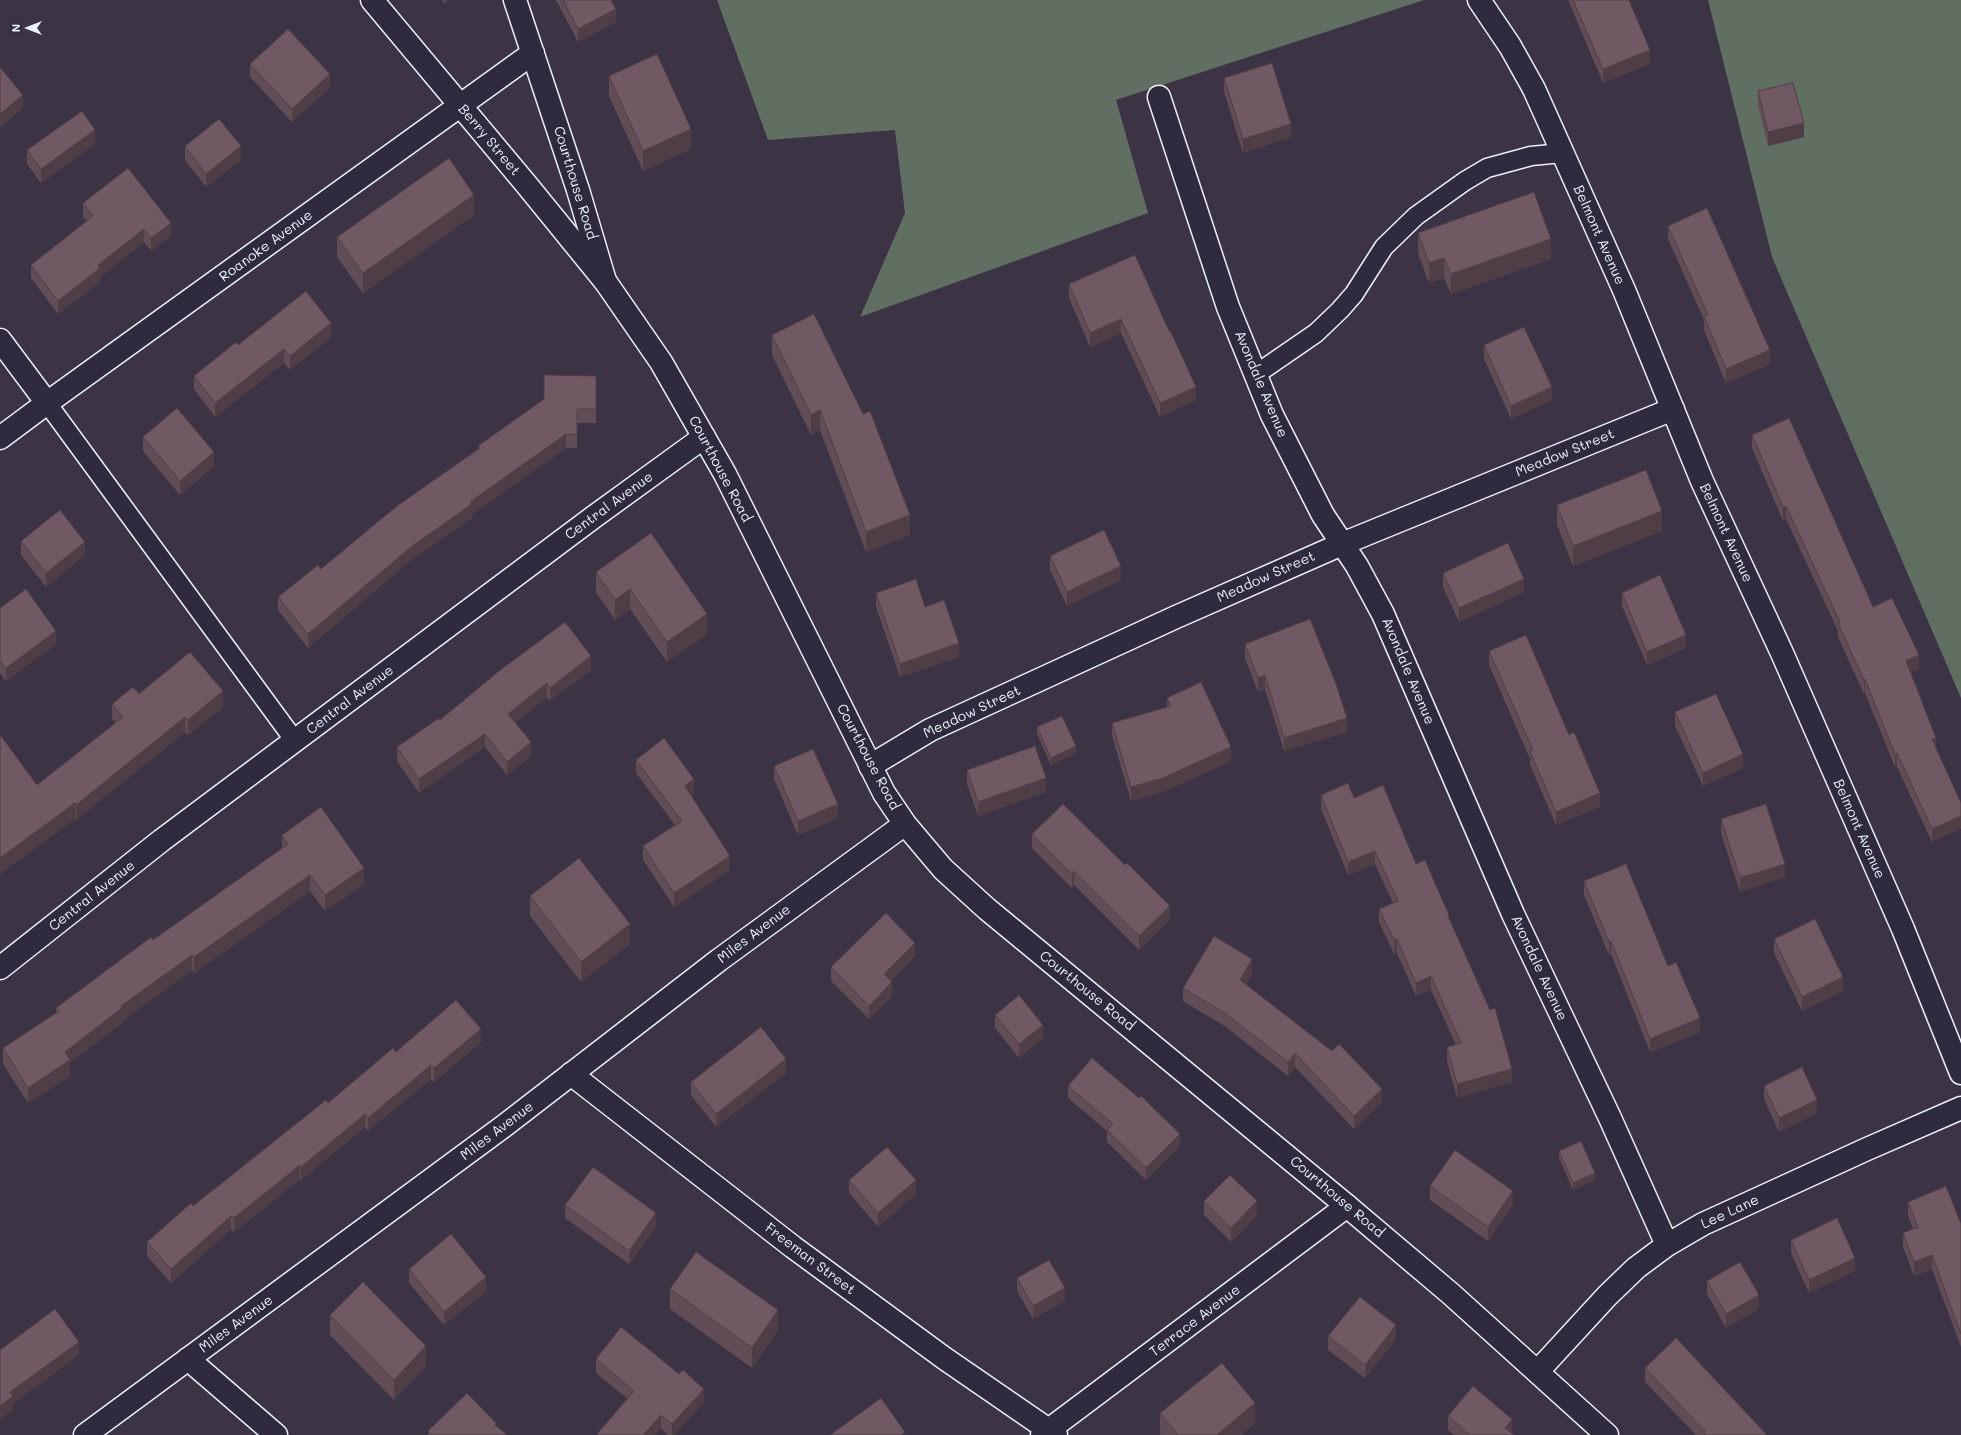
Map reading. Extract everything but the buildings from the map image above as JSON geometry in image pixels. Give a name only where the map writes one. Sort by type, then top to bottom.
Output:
[{"type":"street","name":"Berry Street","points":[[372,0],[605,281]]},
{"type":"street","name":"Courthouse Road","points":[[515,0],[578,190],[605,281],[661,362],[725,474],[870,766],[884,793],[905,824],[943,869],[987,910],[1347,1206],[1451,1294],[1538,1371],[1607,1435]]},
{"type":"street","name":"Belmont Avenue","points":[[1479,0],[1510,46],[1534,89],[1624,290],[1702,481],[1782,653],[1903,929],[1961,1073]]},
{"type":"street","name":"Roanoke Avenue","points":[[0,438],[533,53]]},
{"type":"street","name":"Avondale Avenue","points":[[1159,96],[1225,300],[1272,415],[1319,508],[1357,566],[1383,614],[1513,914],[1610,1118],[1667,1245]]},
{"type":"street","points":[[0,340],[47,403]]},
{"type":"street","name":"Meadow Street","points":[[870,766],[930,730],[1176,617],[1342,544],[1673,409]]},
{"type":"street","name":"Central Avenue","points":[[0,968],[162,840],[595,516],[704,437]]},
{"type":"street","name":"Miles Avenue","points":[[86,1435],[504,1126],[725,955],[905,824]]},
{"type":"street","name":"Freeman Street","points":[[571,1074],[793,1247],[1049,1433]]},
{"type":"street","name":"Lee Lane","points":[[1538,1371],[1607,1296],[1636,1268],[1667,1245],[1703,1224],[1961,1108]]},
{"type":"street","name":"Terrace Avenue","points":[[1049,1433],[1347,1206]]},
{"type":"street","points":[[188,1359],[276,1435]]},
{"type":"lane","points":[[1255,374],[1316,333],[1340,310],[1354,294],[1384,247],[1416,216],[1465,181],[1487,168],[1531,156],[1562,153]]},
{"type":"lane","points":[[47,403],[295,741]]},
{"type":"green space","points":[[717,0],[1424,0],[1116,100],[1148,213],[860,317],[905,213],[895,130],[768,140]]},
{"type":"green space","points":[[1708,0],[1961,0],[1961,698],[1772,257]]}]
